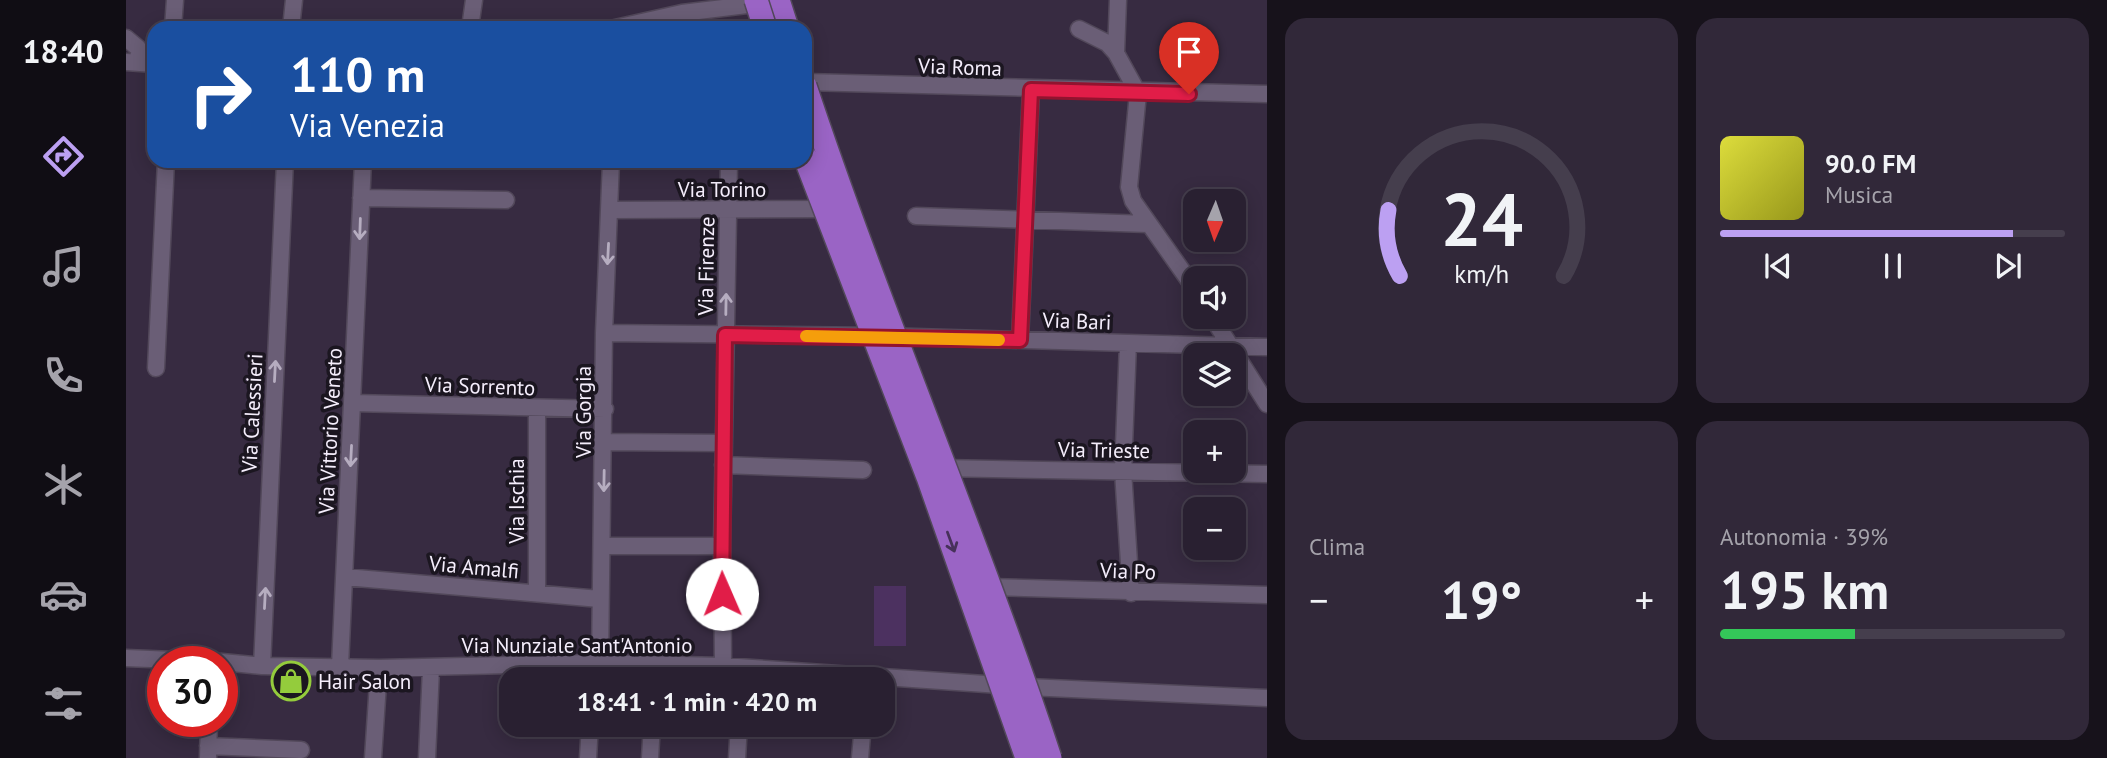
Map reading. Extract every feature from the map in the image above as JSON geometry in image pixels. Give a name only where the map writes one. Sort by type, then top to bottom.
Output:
[{"type":"highway","points":[[765,1],[765,21]]},
{"type":"highway","points":[[765,1],[781,21]]},
{"type":"highway","points":[[812,88],[841,192],[1003,616],[1051,758]]},
{"type":"highway","points":[[809,168],[928,477],[1027,758]]},
{"type":"street","points":[[174,21],[175,0]]},
{"type":"street","points":[[292,21],[294,0]]},
{"type":"street","points":[[471,21],[474,0]]},
{"type":"street","points":[[1116,53],[1118,0]]},
{"type":"street","points":[[646,21],[765,1],[770,21]]},
{"type":"street","points":[[1079,29],[1107,43],[1116,53],[1138,93],[1129,187],[1133,201],[1183,272]]},
{"type":"street","points":[[126,38],[138,48],[140,63]]},
{"type":"street","name":"Via Roma","points":[[812,84],[1267,94]]},
{"type":"street","points":[[1020,340],[1031,90]]},
{"type":"street","points":[[812,143],[881,336],[941,468],[1028,687],[1051,758]]},
{"type":"street","points":[[156,368],[166,168]]},
{"type":"street","name":"Via Calessieri","points":[[262,666],[285,168]]},
{"type":"street","name":"Via Vittorio Veneto","points":[[340,666],[363,168]]},
{"type":"street","name":"Via Gorgia","points":[[595,667],[603,546],[604,333],[611,168]]},
{"type":"street","name":"Via Firenze","points":[[723,666],[722,546],[729,168]]},
{"type":"street","points":[[361,198],[506,200]]},
{"type":"street","name":"Via Torino","points":[[610,210],[835,209]]},
{"type":"street","points":[[916,216],[1148,224]]},
{"type":"street","name":"Via Bari","points":[[604,333],[881,336],[1183,345]]},
{"type":"street","points":[[1128,343],[1123,471],[1131,593]]},
{"type":"street","name":"Via Bari","points":[[1246,346],[1267,347]]},
{"type":"street","points":[[1246,371],[1267,404]]},
{"type":"street","name":"Via Sorrento","points":[[353,403],[605,409]]},
{"type":"street","name":"Via Ischia","points":[[537,409],[537,593]]},
{"type":"street","points":[[604,442],[724,443]]},
{"type":"street","points":[[723,465],[863,470]]},
{"type":"street","name":"Via Trieste","points":[[941,468],[1267,474]]},
{"type":"street","points":[[603,546],[722,546]]},
{"type":"street","name":"Via Amalfi","points":[[345,577],[600,599]]},
{"type":"street","name":"Via Po","points":[[988,587],[1267,595]]},
{"type":"street","name":"Via Nunziale Sant'Antonio","points":[[126,658],[147,659]]},
{"type":"street","name":"Via Nunziale Sant'Antonio","points":[[238,663],[262,666],[499,668]]},
{"type":"street","name":"Via Nunziale Sant'Antonio","points":[[712,667],[726,667]]},
{"type":"street","points":[[373,758],[379,668]]},
{"type":"street","points":[[427,758],[431,668]]},
{"type":"street","name":"Via Nunziale Sant'Antonio","points":[[895,678],[1267,698]]},
{"type":"street","points":[[588,758],[589,737]]},
{"type":"street","points":[[650,758],[651,737]]},
{"type":"street","points":[[737,758],[738,737]]},
{"type":"street","points":[[860,758],[862,737]]},
{"type":"street","points":[[208,752],[301,750]]},
{"type":"shaded area","points":[[874,586],[906,586],[906,646],[874,646]]},
{"type":"slow traffic","points":[[806,336],[999,340]]},
{"type":"place","name":"Hair Salon","points":[[291,681]]},
{"type":"route","points":[[722,594],[725,335],[1020,340],[1031,90],[1189,94]]}]
